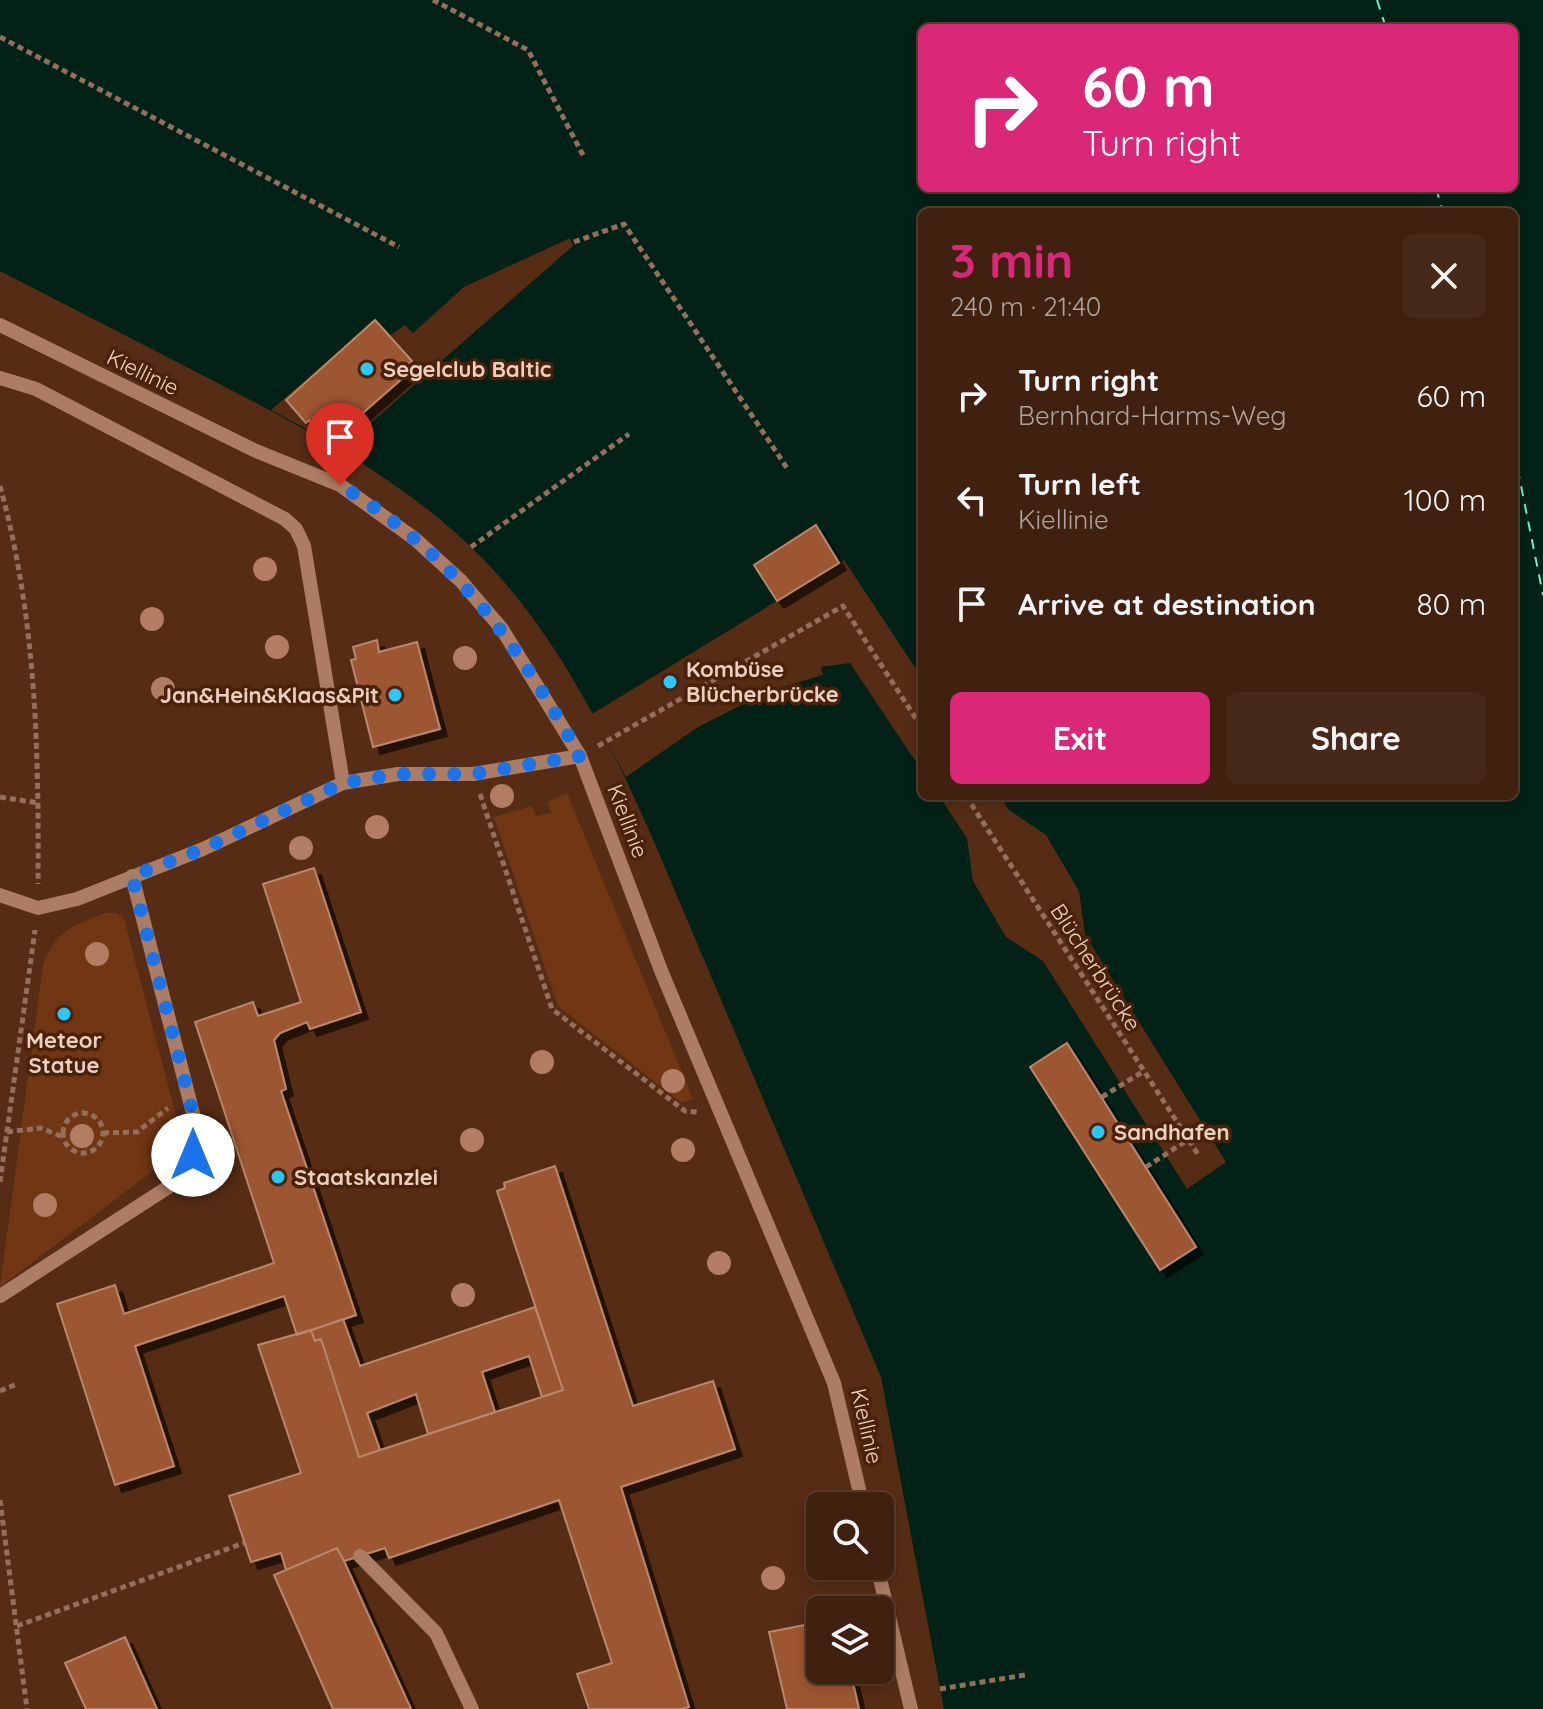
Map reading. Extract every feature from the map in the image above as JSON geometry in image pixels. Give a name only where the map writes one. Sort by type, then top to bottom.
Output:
[{"type":"street","name":"Kiellinie","points":[[0,325],[256,451],[340,485],[415,539],[461,581],[502,629],[580,756],[662,973],[834,1383],[860,1492]]},
{"type":"street","points":[[0,378],[36,389],[285,519],[296,529],[304,546],[343,783]]},
{"type":"street","points":[[0,895],[38,908],[77,899],[217,843],[343,783],[398,774],[473,774],[580,756]]},
{"type":"street","points":[[0,1296],[173,1184],[193,1155],[196,1125],[132,876]]},
{"type":"street","points":[[360,1556],[436,1633],[472,1709]]},
{"type":"street","points":[[880,1580],[911,1709]]},
{"type":"path","points":[[433,0],[528,50],[584,157]]},
{"type":"path","points":[[0,37],[399,247]]},
{"type":"path","points":[[574,242],[624,224],[789,471]]},
{"type":"path","points":[[471,547],[629,434]]},
{"type":"path","points":[[0,486],[22,575],[33,654],[39,803],[38,908],[0,1182]]},
{"type":"path","points":[[580,756],[843,606],[918,722]]},
{"type":"path","points":[[473,774],[552,1009],[685,1111],[721,1115]]},
{"type":"path","points":[[0,797],[39,803]]},
{"type":"path","name":"Blücherbrücke","points":[[969,800],[1199,1156]]},
{"type":"path","points":[[1102,1097],[1144,1071]]},
{"type":"path","points":[[103,1133],[137,1132],[157,1115],[188,1101]]},
{"type":"path","points":[[7,1132],[41,1128],[63,1137],[73,1151],[87,1153],[99,1146],[103,1133],[94,1115],[81,1112],[65,1122],[63,1137]]},
{"type":"path","points":[[1146,1167],[1189,1139]]},
{"type":"path","points":[[0,1391],[17,1384]]},
{"type":"path","points":[[0,1500],[27,1709]]},
{"type":"path","points":[[17,1626],[244,1543]]},
{"type":"path","points":[[940,1689],[1025,1675]]},
{"type":"shaded area","points":[[0,0],[1543,0],[1543,1709],[944,1709],[881,1377],[616,759],[552,645],[500,577],[470,546],[379,474],[279,415],[0,271]]},
{"type":"shaded area","points":[[567,793],[693,1099],[682,1103],[558,1006],[494,817],[532,806],[536,816],[551,813],[548,802]]},
{"type":"shaded area","points":[[105,913],[117,913],[124,919],[181,1134],[178,1152],[0,1287],[43,965],[53,945],[66,931]]},
{"type":"pier","points":[[570,238],[573,246],[342,448],[271,410],[375,320],[389,336],[405,325],[413,333],[464,287]]},
{"type":"pier","points":[[844,560],[918,672],[918,765],[850,663],[821,667],[823,675],[767,692],[698,727],[626,777],[592,714]]},
{"type":"pier","points":[[942,800],[1003,800],[1009,810],[1046,835],[1079,891],[1085,935],[1226,1162],[1187,1189],[1043,961],[1006,937],[973,881],[967,838]]},
{"type":"building","points":[[375,320],[412,361],[400,373],[404,377],[349,425],[336,410],[316,428],[309,420],[306,423],[286,400]]},
{"type":"building","points":[[816,525],[839,563],[777,601],[754,565]]},
{"type":"building","name":"Jan&Hein&Klaas&Pit","points":[[377,640],[379,652],[417,642],[440,729],[373,747],[351,660],[356,659],[353,647]]},
{"type":"building","name":"Staatskanzlei","points":[[314,868],[361,1012],[310,1029],[307,1022],[280,1033],[274,1040],[286,1089],[281,1091],[356,1315],[297,1335],[284,1296],[135,1346],[174,1466],[115,1485],[57,1304],[115,1285],[124,1314],[274,1263],[195,1022],[253,1002],[258,1016],[301,1002],[263,884]]},
{"type":"building","name":"Sandhafen","points":[[1067,1043],[1196,1247],[1160,1270],[1030,1067]]},
{"type":"building","points":[[555,1166],[633,1406],[713,1381],[735,1449],[621,1487],[689,1707],[682,1709],[589,1709],[577,1674],[612,1663],[559,1500],[389,1558],[385,1548],[344,1561],[337,1548],[286,1570],[281,1553],[251,1562],[229,1496],[301,1473],[258,1345],[311,1330],[315,1341],[321,1339],[359,1457],[563,1390],[497,1191],[505,1188],[504,1183]]},
{"type":"building","points":[[535,1307],[563,1390],[542,1397],[529,1356],[482,1372],[495,1412],[428,1434],[416,1394],[367,1413],[380,1450],[359,1457],[321,1339],[315,1341],[311,1330],[343,1319],[360,1366]]},
{"type":"building","points":[[337,1548],[411,1709],[333,1709],[274,1575]]},
{"type":"building","points":[[806,1625],[806,1684],[853,1684],[859,1709],[787,1709],[769,1632]]},
{"type":"building","points":[[125,1637],[157,1709],[86,1709],[65,1663]]},
{"type":"ferry route","points":[[1377,0],[1385,24]]},
{"type":"ferry route","points":[[1437,192],[1442,208]]},
{"type":"ferry route","points":[[1518,471],[1543,595]]},
{"type":"place","name":"Segelclub Baltic","points":[[367,369]]},
{"type":"place","name":"Kombüse Blücherbrücke","points":[[670,682]]},
{"type":"place","name":"Jan&Hein&Klaas&Pit","points":[[395,695]]},
{"type":"place","name":"Meteor Statue","points":[[64,1014]]},
{"type":"place","name":"Sandhafen","points":[[1098,1132]]},
{"type":"place","name":"Staatskanzlei","points":[[278,1177]]},
{"type":"route","points":[[193,1155],[196,1125],[132,876],[203,849],[343,783],[398,774],[473,774],[580,756],[541,687],[502,629],[461,581],[415,539],[340,485]]}]
